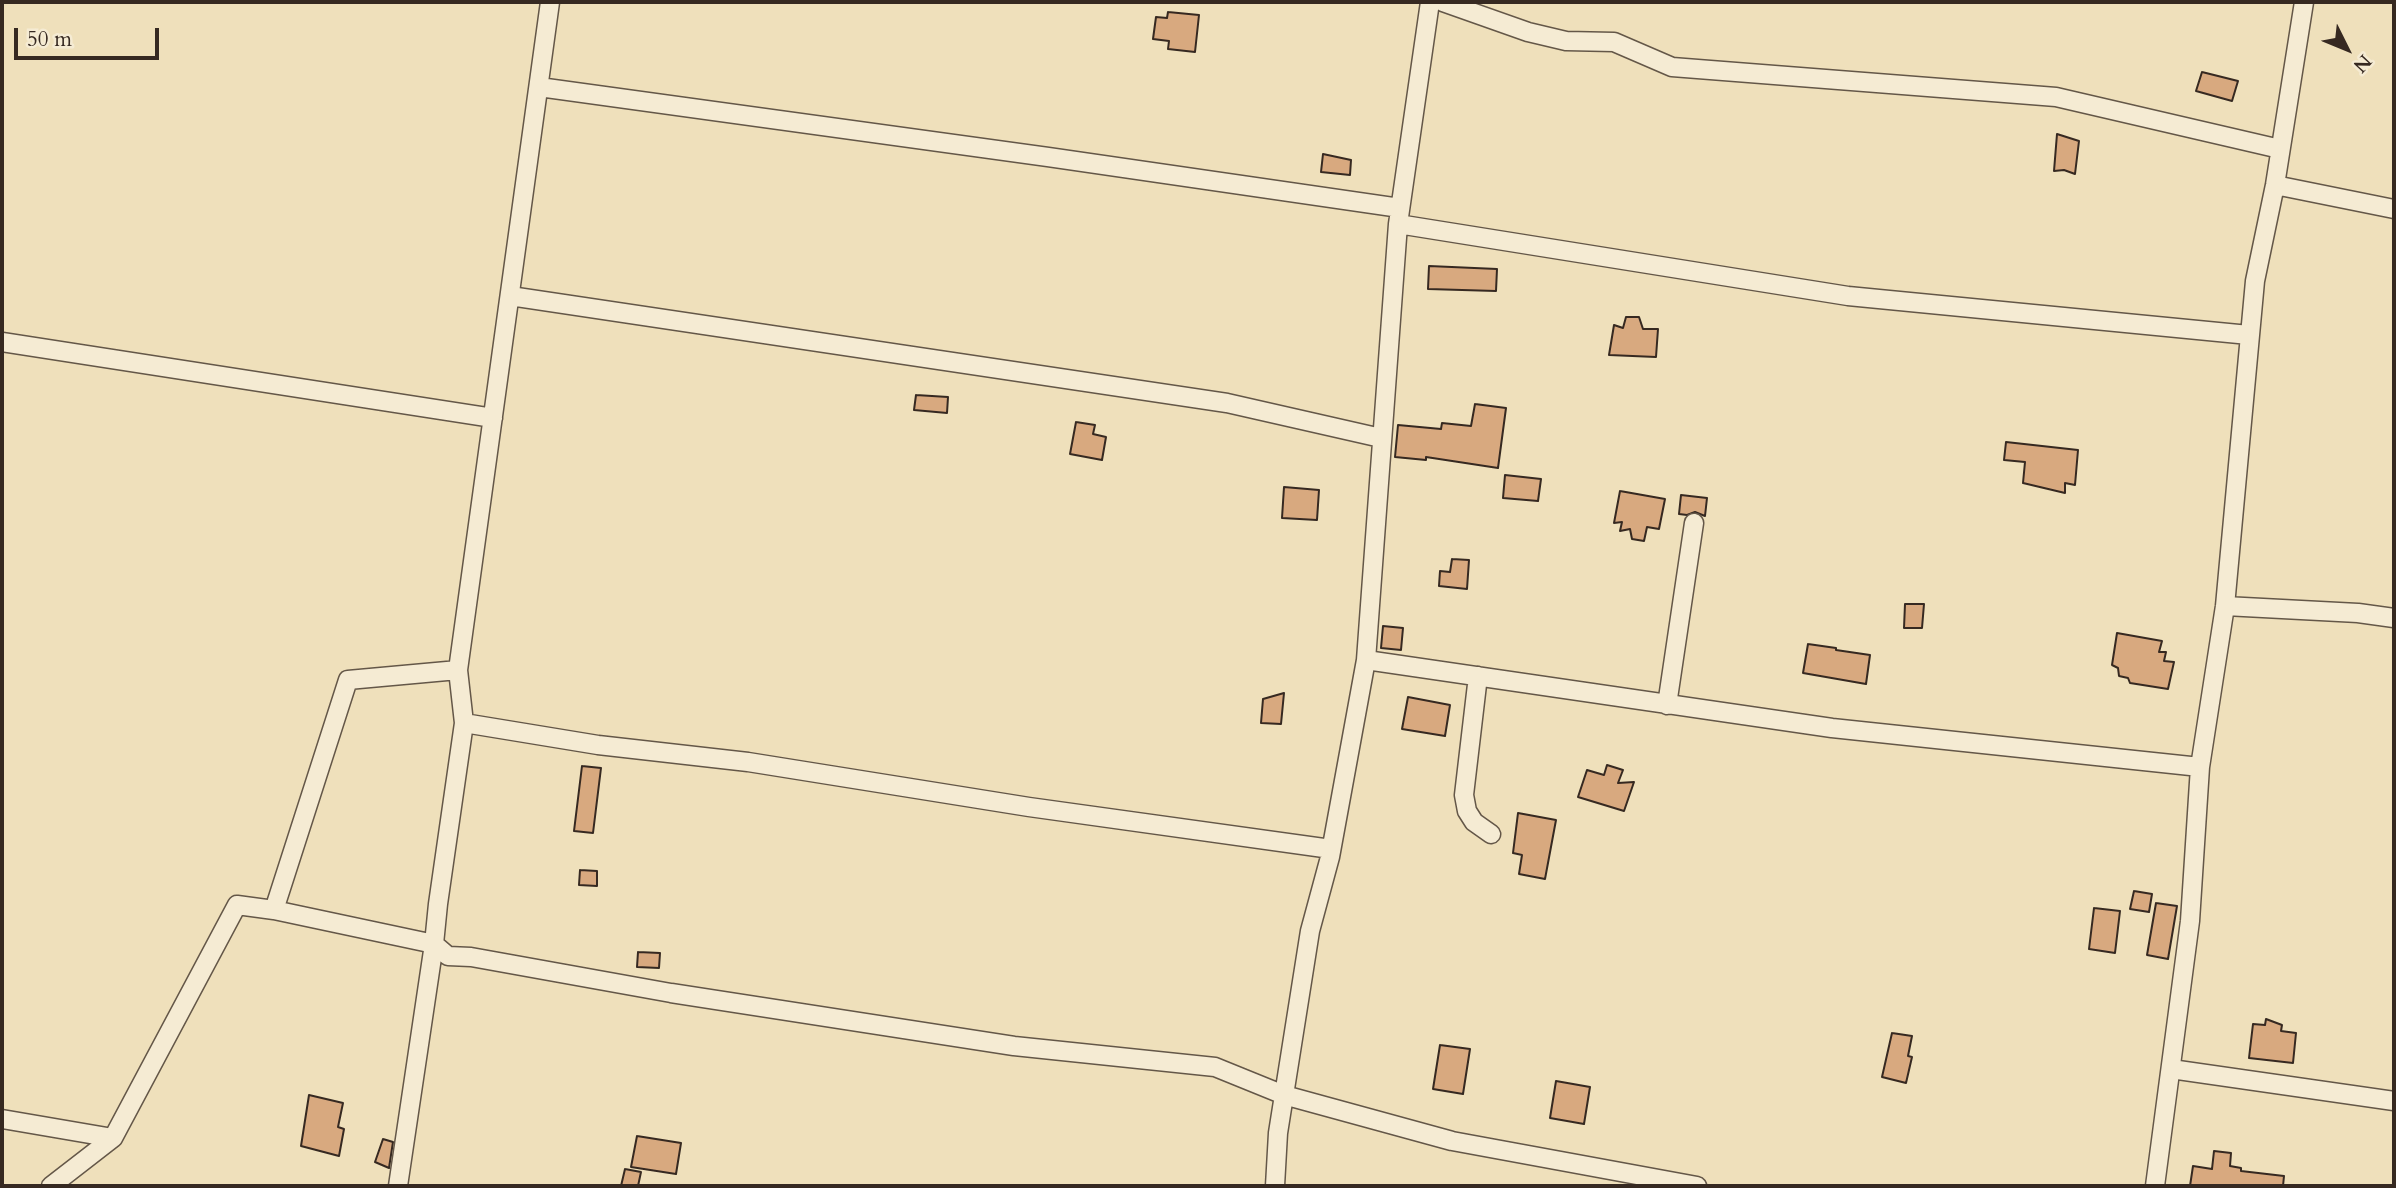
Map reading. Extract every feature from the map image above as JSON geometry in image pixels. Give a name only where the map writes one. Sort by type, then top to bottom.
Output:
[{"type":"street","points":[[398,1186],[464,723],[458,670],[550,2]]},
{"type":"street","points":[[1275,1186],[1278,1133],[1310,930],[1331,849],[1366,660],[1399,216],[1430,2]]},
{"type":"street","points":[[1443,2],[1528,32],[1566,41],[1614,42],[1672,67],[2056,97],[2280,149]]},
{"type":"street","points":[[2155,1186],[2190,920],[2200,767],[2225,606],[2255,281],[2275,185],[2304,2]]},
{"type":"street","points":[[539,87],[1048,157],[1848,296],[2249,335]]},
{"type":"street","points":[[2275,185],[2394,209]]},
{"type":"street","points":[[510,296],[1227,403],[1381,438]]},
{"type":"street","points":[[2,342],[493,418]]},
{"type":"street","points":[[1667,705],[1695,523]]},
{"type":"street","points":[[2225,606],[2358,613],[2394,618]]},
{"type":"street","points":[[1366,660],[1832,728],[2200,767]]},
{"type":"street","points":[[274,910],[348,680],[458,670]]},
{"type":"street","points":[[1478,676],[1464,795],[1466,811],[1474,822],[1491,834]]},
{"type":"street","points":[[464,723],[598,745],[748,762],[1029,807],[1331,849]]},
{"type":"street","points":[[51,1186],[113,1138],[237,905],[274,910],[434,944],[447,956],[471,957],[699,997],[1014,1046],[1215,1067],[1284,1095],[1452,1142],[1697,1186]]},
{"type":"street","points":[[2171,1069],[2394,1101]]},
{"type":"street","points":[[2,1119],[113,1138]]},
{"type":"building","points":[[1168,12],[1199,15],[1195,52],[1168,49],[1169,41],[1153,39],[1156,17],[1167,18]]},
{"type":"building","points":[[2202,72],[2238,81],[2232,101],[2196,91]]},
{"type":"building","points":[[2057,134],[2079,141],[2075,174],[2064,170],[2054,171]]},
{"type":"building","points":[[1323,154],[1351,160],[1350,175],[1321,172]]},
{"type":"building","points":[[1429,266],[1497,269],[1496,291],[1428,289]]},
{"type":"building","points":[[1626,317],[1639,317],[1643,329],[1658,329],[1656,357],[1609,355],[1614,325],[1623,328]]},
{"type":"building","points":[[916,395],[948,397],[947,413],[914,410]]},
{"type":"building","points":[[1475,404],[1506,408],[1498,468],[1426,457],[1426,460],[1395,457],[1398,425],[1441,429],[1442,423],[1471,426]]},
{"type":"building","points":[[1076,422],[1095,425],[1093,434],[1106,437],[1102,460],[1070,454]]},
{"type":"building","points":[[2006,442],[2078,450],[2075,485],[2065,483],[2065,493],[2023,483],[2025,462],[2004,460]]},
{"type":"building","points":[[1505,475],[1541,479],[1538,501],[1503,498]]},
{"type":"building","points":[[1284,487],[1319,490],[1317,520],[1282,518]]},
{"type":"building","points":[[1620,491],[1665,499],[1659,529],[1647,527],[1644,541],[1632,539],[1630,529],[1620,531],[1622,522],[1614,523]]},
{"type":"building","points":[[1681,495],[1707,498],[1705,516],[1695,512],[1679,514]]},
{"type":"building","points":[[1452,559],[1469,560],[1467,589],[1439,586],[1440,571],[1450,572]]},
{"type":"building","points":[[1905,604],[1924,604],[1922,628],[1904,628]]},
{"type":"building","points":[[1383,626],[1403,628],[1401,650],[1381,648]]},
{"type":"building","points":[[2117,633],[2162,641],[2159,652],[2166,652],[2164,661],[2174,662],[2168,689],[2130,683],[2128,678],[2119,676],[2118,668],[2112,665]]},
{"type":"building","points":[[1808,644],[1870,655],[1866,684],[1803,673]]},
{"type":"building","points":[[1284,693],[1281,724],[1261,723],[1263,699]]},
{"type":"building","points":[[1408,697],[1450,705],[1445,736],[1402,729]]},
{"type":"building","points":[[1607,765],[1623,770],[1618,783],[1634,782],[1624,811],[1578,797],[1587,770],[1604,775]]},
{"type":"building","points":[[582,766],[601,768],[593,833],[574,831]]},
{"type":"building","points":[[1518,813],[1556,820],[1545,879],[1519,874],[1522,855],[1513,853]]},
{"type":"building","points":[[580,870],[597,871],[597,886],[579,885]]},
{"type":"building","points":[[2134,891],[2152,894],[2149,912],[2130,909]]},
{"type":"building","points":[[2156,903],[2177,906],[2168,959],[2147,955]]},
{"type":"building","points":[[2094,908],[2120,911],[2115,953],[2089,949]]},
{"type":"building","points":[[638,952],[660,953],[659,968],[637,967]]},
{"type":"building","points":[[2266,1019],[2282,1025],[2281,1031],[2296,1033],[2293,1063],[2249,1058],[2253,1024],[2265,1025]]},
{"type":"building","points":[[1892,1033],[1912,1036],[1908,1056],[1912,1057],[1906,1083],[1882,1077]]},
{"type":"building","points":[[1440,1045],[1470,1049],[1463,1094],[1433,1089]]},
{"type":"building","points":[[1556,1081],[1590,1087],[1584,1124],[1550,1118]]},
{"type":"building","points":[[309,1095],[343,1103],[338,1127],[344,1129],[339,1156],[301,1146]]},
{"type":"building","points":[[637,1136],[681,1143],[676,1174],[631,1167]]},
{"type":"building","points":[[383,1139],[393,1142],[389,1168],[375,1162]]},
{"type":"building","points":[[2214,1151],[2231,1153],[2230,1166],[2241,1168],[2241,1171],[2284,1176],[2283,1186],[2190,1186],[2193,1166],[2212,1169]]},
{"type":"building","points":[[625,1169],[641,1172],[638,1186],[621,1186]]}]
